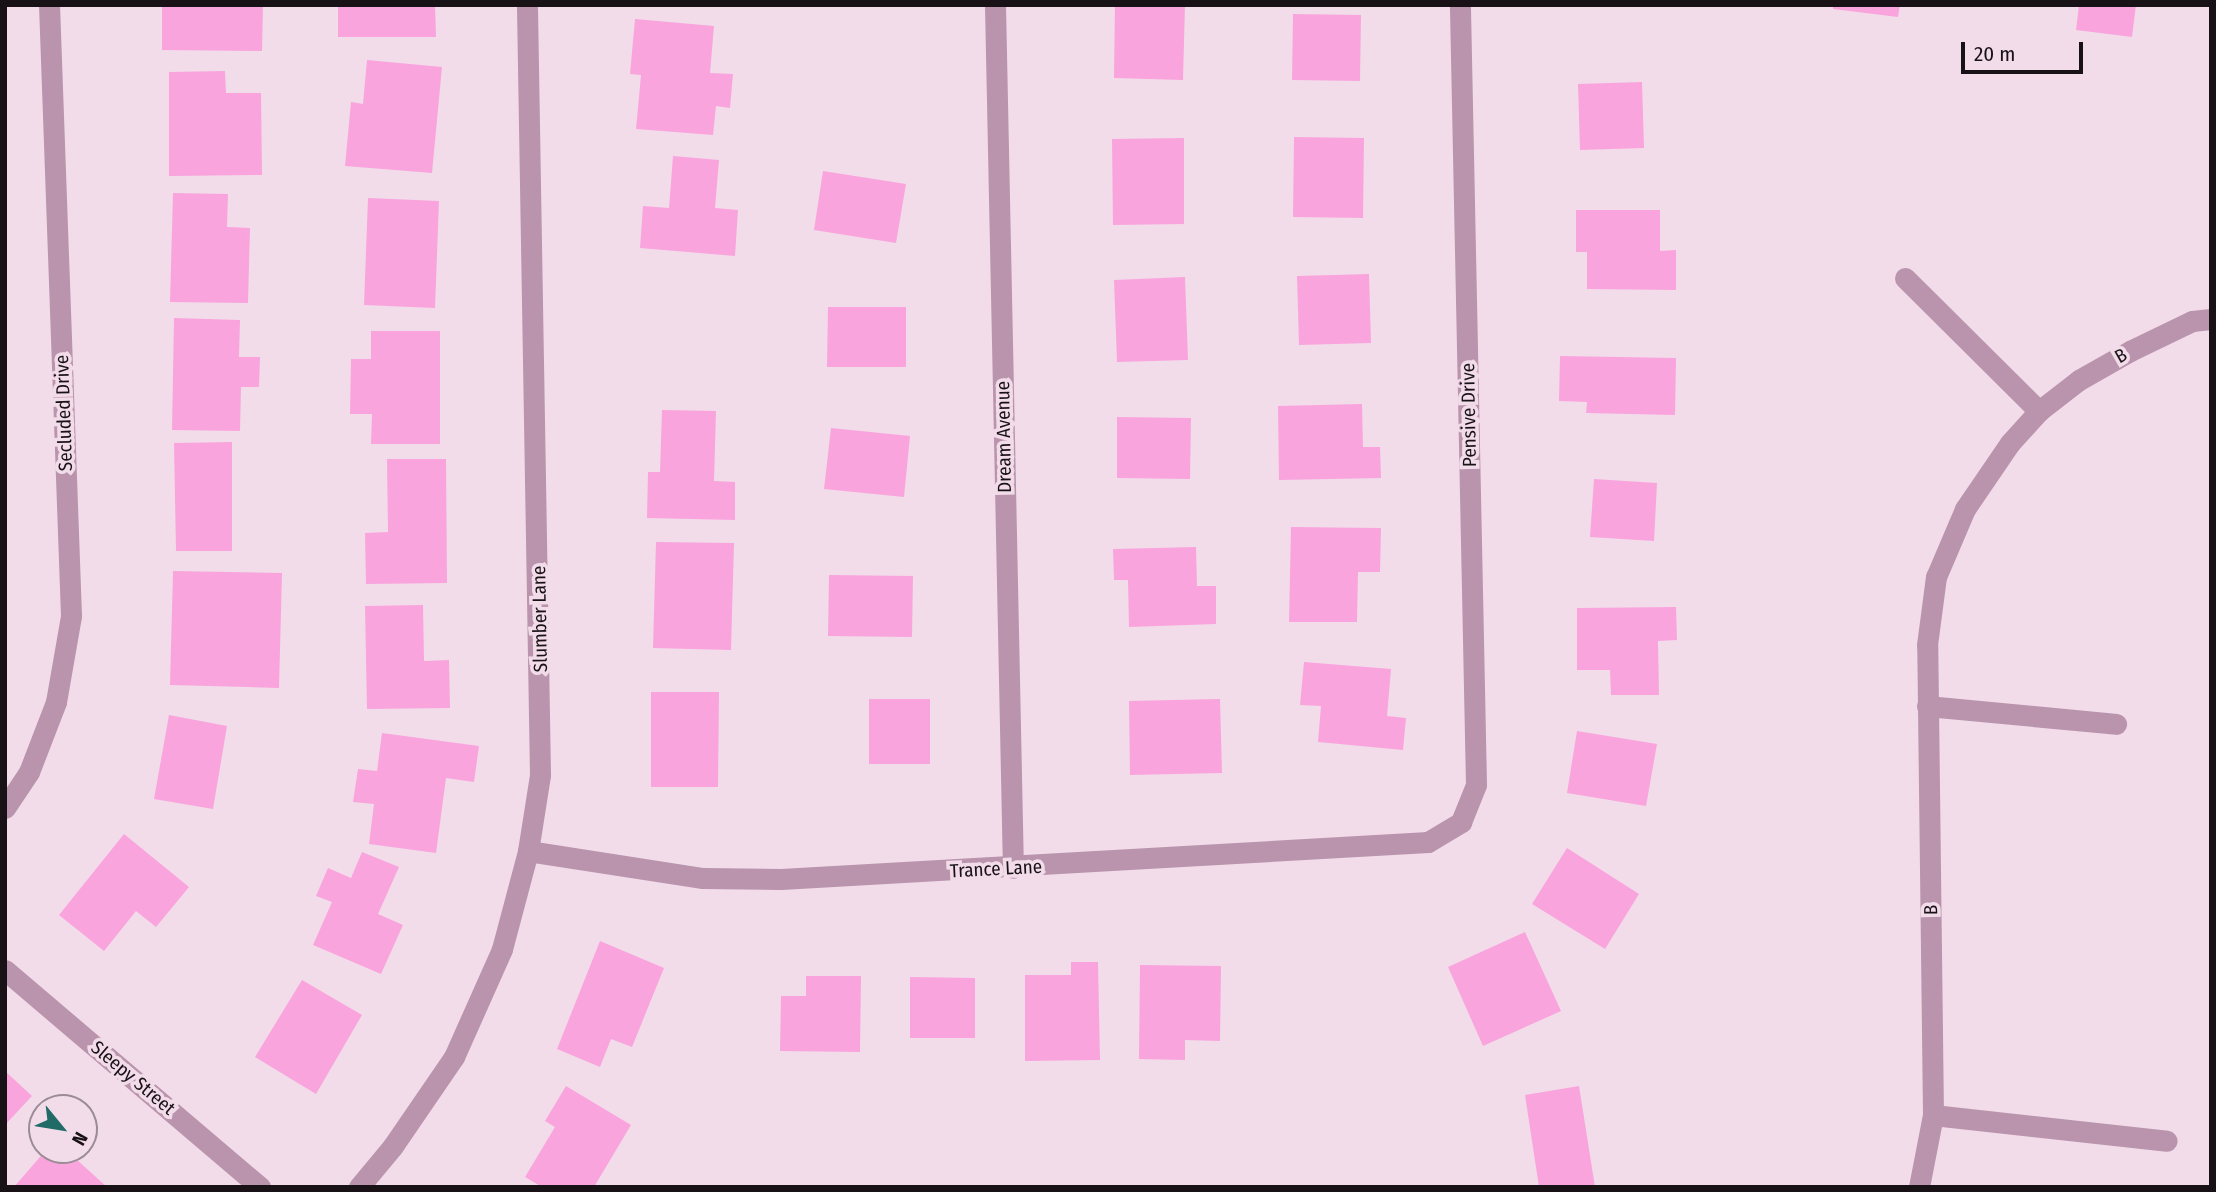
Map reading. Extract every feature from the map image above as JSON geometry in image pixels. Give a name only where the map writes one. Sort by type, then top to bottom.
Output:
[{"type":"street","name":"Secluded Drive","points":[[5,808],[29,772],[56,702],[71,615],[49,5]]},
{"type":"street","name":"Slumber Lane","points":[[359,1187],[394,1146],[454,1056],[502,949],[528,852],[540,775],[542,712],[527,5]]},
{"type":"street","name":"Dream Avenue","points":[[995,5],[1013,868]]},
{"type":"street","name":"Pensive Drive","points":[[1460,5],[1476,785],[1461,822]]},
{"type":"street","points":[[1905,278],[2039,411]]},
{"type":"street","name":"B","points":[[1919,1187],[1933,1115],[1927,645],[1936,576],[1965,509],[2010,443],[2039,411],[2130,351],[2192,321],[2211,319]]},
{"type":"street","points":[[1927,706],[2116,724]]},
{"type":"street","name":"Trance Lane","points":[[528,852],[704,878],[1013,868],[1428,842],[1461,822]]},
{"type":"street","name":"Sleepy Street","points":[[5,970],[260,1187]]},
{"type":"street","points":[[1933,1115],[2167,1141]]},
{"type":"building","points":[[162,5],[263,5],[262,51],[162,50]]},
{"type":"building","points":[[338,5],[435,5],[436,37],[338,37]]},
{"type":"building","points":[[1115,5],[1185,5],[1183,80],[1114,78]]},
{"type":"building","points":[[1833,5],[1900,5],[1898,17],[1833,9]]},
{"type":"building","points":[[2079,5],[2136,5],[2132,37],[2076,30]]},
{"type":"building","points":[[1293,14],[1361,15],[1360,81],[1292,80]]},
{"type":"building","points":[[635,19],[714,26],[710,73],[733,74],[730,108],[716,106],[713,135],[636,129],[641,75],[630,74]]},
{"type":"building","points":[[367,60],[442,67],[432,173],[345,166],[351,102],[363,104]]},
{"type":"building","points":[[225,71],[226,93],[261,93],[262,175],[169,176],[169,72]]},
{"type":"building","points":[[1642,82],[1644,148],[1580,150],[1578,84]]},
{"type":"building","points":[[1294,137],[1364,138],[1363,218],[1293,217]]},
{"type":"building","points":[[1184,138],[1184,224],[1113,225],[1112,139]]},
{"type":"building","points":[[673,156],[719,160],[715,208],[738,210],[735,256],[640,248],[643,206],[669,208]]},
{"type":"building","points":[[823,171],[906,184],[896,243],[814,230]]},
{"type":"building","points":[[173,193],[228,194],[227,227],[250,228],[248,303],[170,302]]},
{"type":"building","points":[[368,198],[439,201],[435,308],[364,305]]},
{"type":"building","points":[[1576,210],[1660,210],[1660,251],[1676,250],[1676,290],[1587,289],[1587,252],[1576,252]]},
{"type":"building","points":[[1369,274],[1371,343],[1299,345],[1297,276]]},
{"type":"building","points":[[1185,277],[1188,360],[1117,362],[1114,280]]},
{"type":"building","points":[[828,307],[906,307],[906,367],[827,367]]},
{"type":"building","points":[[174,318],[240,320],[239,357],[260,357],[259,387],[241,387],[240,431],[172,430]]},
{"type":"building","points":[[371,331],[440,331],[440,444],[371,444],[372,414],[350,414],[351,359],[371,359]]},
{"type":"building","points":[[1560,356],[1676,358],[1675,415],[1586,413],[1587,402],[1559,401]]},
{"type":"building","points":[[1362,404],[1363,447],[1380,447],[1381,478],[1279,480],[1278,406]]},
{"type":"building","points":[[662,410],[716,411],[714,481],[735,482],[735,520],[647,518],[648,472],[660,472]]},
{"type":"building","points":[[1117,417],[1191,418],[1190,479],[1117,478]]},
{"type":"building","points":[[831,428],[910,436],[904,497],[824,489]]},
{"type":"building","points":[[232,442],[232,551],[176,551],[174,443]]},
{"type":"building","points":[[387,459],[446,459],[447,583],[366,584],[365,533],[388,532]]},
{"type":"building","points":[[1594,479],[1657,483],[1654,541],[1590,537]]},
{"type":"building","points":[[1291,527],[1381,528],[1380,572],[1358,572],[1357,622],[1289,622]]},
{"type":"building","points":[[656,542],[734,543],[731,650],[653,648]]},
{"type":"building","points":[[1196,547],[1197,586],[1216,586],[1216,624],[1129,627],[1128,580],[1114,580],[1113,549]]},
{"type":"building","points":[[173,571],[282,573],[279,688],[170,685]]},
{"type":"building","points":[[829,575],[913,576],[912,637],[828,636]]},
{"type":"building","points":[[423,605],[424,661],[449,660],[450,708],[367,709],[365,606]]},
{"type":"building","points":[[1676,607],[1677,640],[1658,641],[1659,695],[1611,695],[1610,670],[1577,670],[1577,608]]},
{"type":"building","points":[[1304,662],[1391,669],[1387,716],[1406,718],[1403,750],[1318,742],[1321,706],[1300,705]]},
{"type":"building","points":[[651,692],[719,692],[718,787],[651,787]]},
{"type":"building","points":[[869,699],[930,699],[930,764],[869,764]]},
{"type":"building","points":[[1220,699],[1222,773],[1130,775],[1129,701]]},
{"type":"building","points":[[169,715],[227,726],[213,809],[154,799]]},
{"type":"building","points":[[1577,731],[1657,744],[1646,806],[1567,793]]},
{"type":"building","points":[[382,733],[479,746],[474,782],[446,778],[436,853],[369,844],[374,804],[353,802],[358,769],[377,771]]},
{"type":"building","points":[[124,834],[189,887],[156,927],[136,911],[104,951],[59,915]]},
{"type":"building","points":[[1567,848],[1639,894],[1605,949],[1532,904]]},
{"type":"building","points":[[362,852],[399,867],[378,914],[403,925],[381,974],[313,945],[332,902],[316,896],[328,868],[351,878]]},
{"type":"building","points":[[1525,932],[1561,1011],[1483,1046],[1448,967]]},
{"type":"building","points":[[600,941],[664,968],[632,1047],[611,1039],[600,1067],[557,1049]]},
{"type":"building","points":[[1071,962],[1098,962],[1100,1060],[1025,1061],[1025,975],[1071,975]]},
{"type":"building","points":[[1140,965],[1221,966],[1220,1041],[1185,1040],[1185,1060],[1139,1059]]},
{"type":"building","points":[[806,976],[861,976],[860,1052],[780,1051],[781,996],[806,996]]},
{"type":"building","points":[[910,977],[975,978],[975,1038],[910,1038]]},
{"type":"building","points":[[302,980],[362,1015],[316,1094],[255,1057]]},
{"type":"building","points":[[5,1071],[30,1094],[28,1100],[5,1125]]},
{"type":"building","points":[[566,1086],[631,1125],[594,1187],[542,1187],[525,1177],[555,1127],[545,1121]]},
{"type":"building","points":[[1579,1086],[1595,1187],[1539,1187],[1525,1095]]},
{"type":"building","points":[[34,1164],[82,1164],[107,1187],[14,1187]]}]
